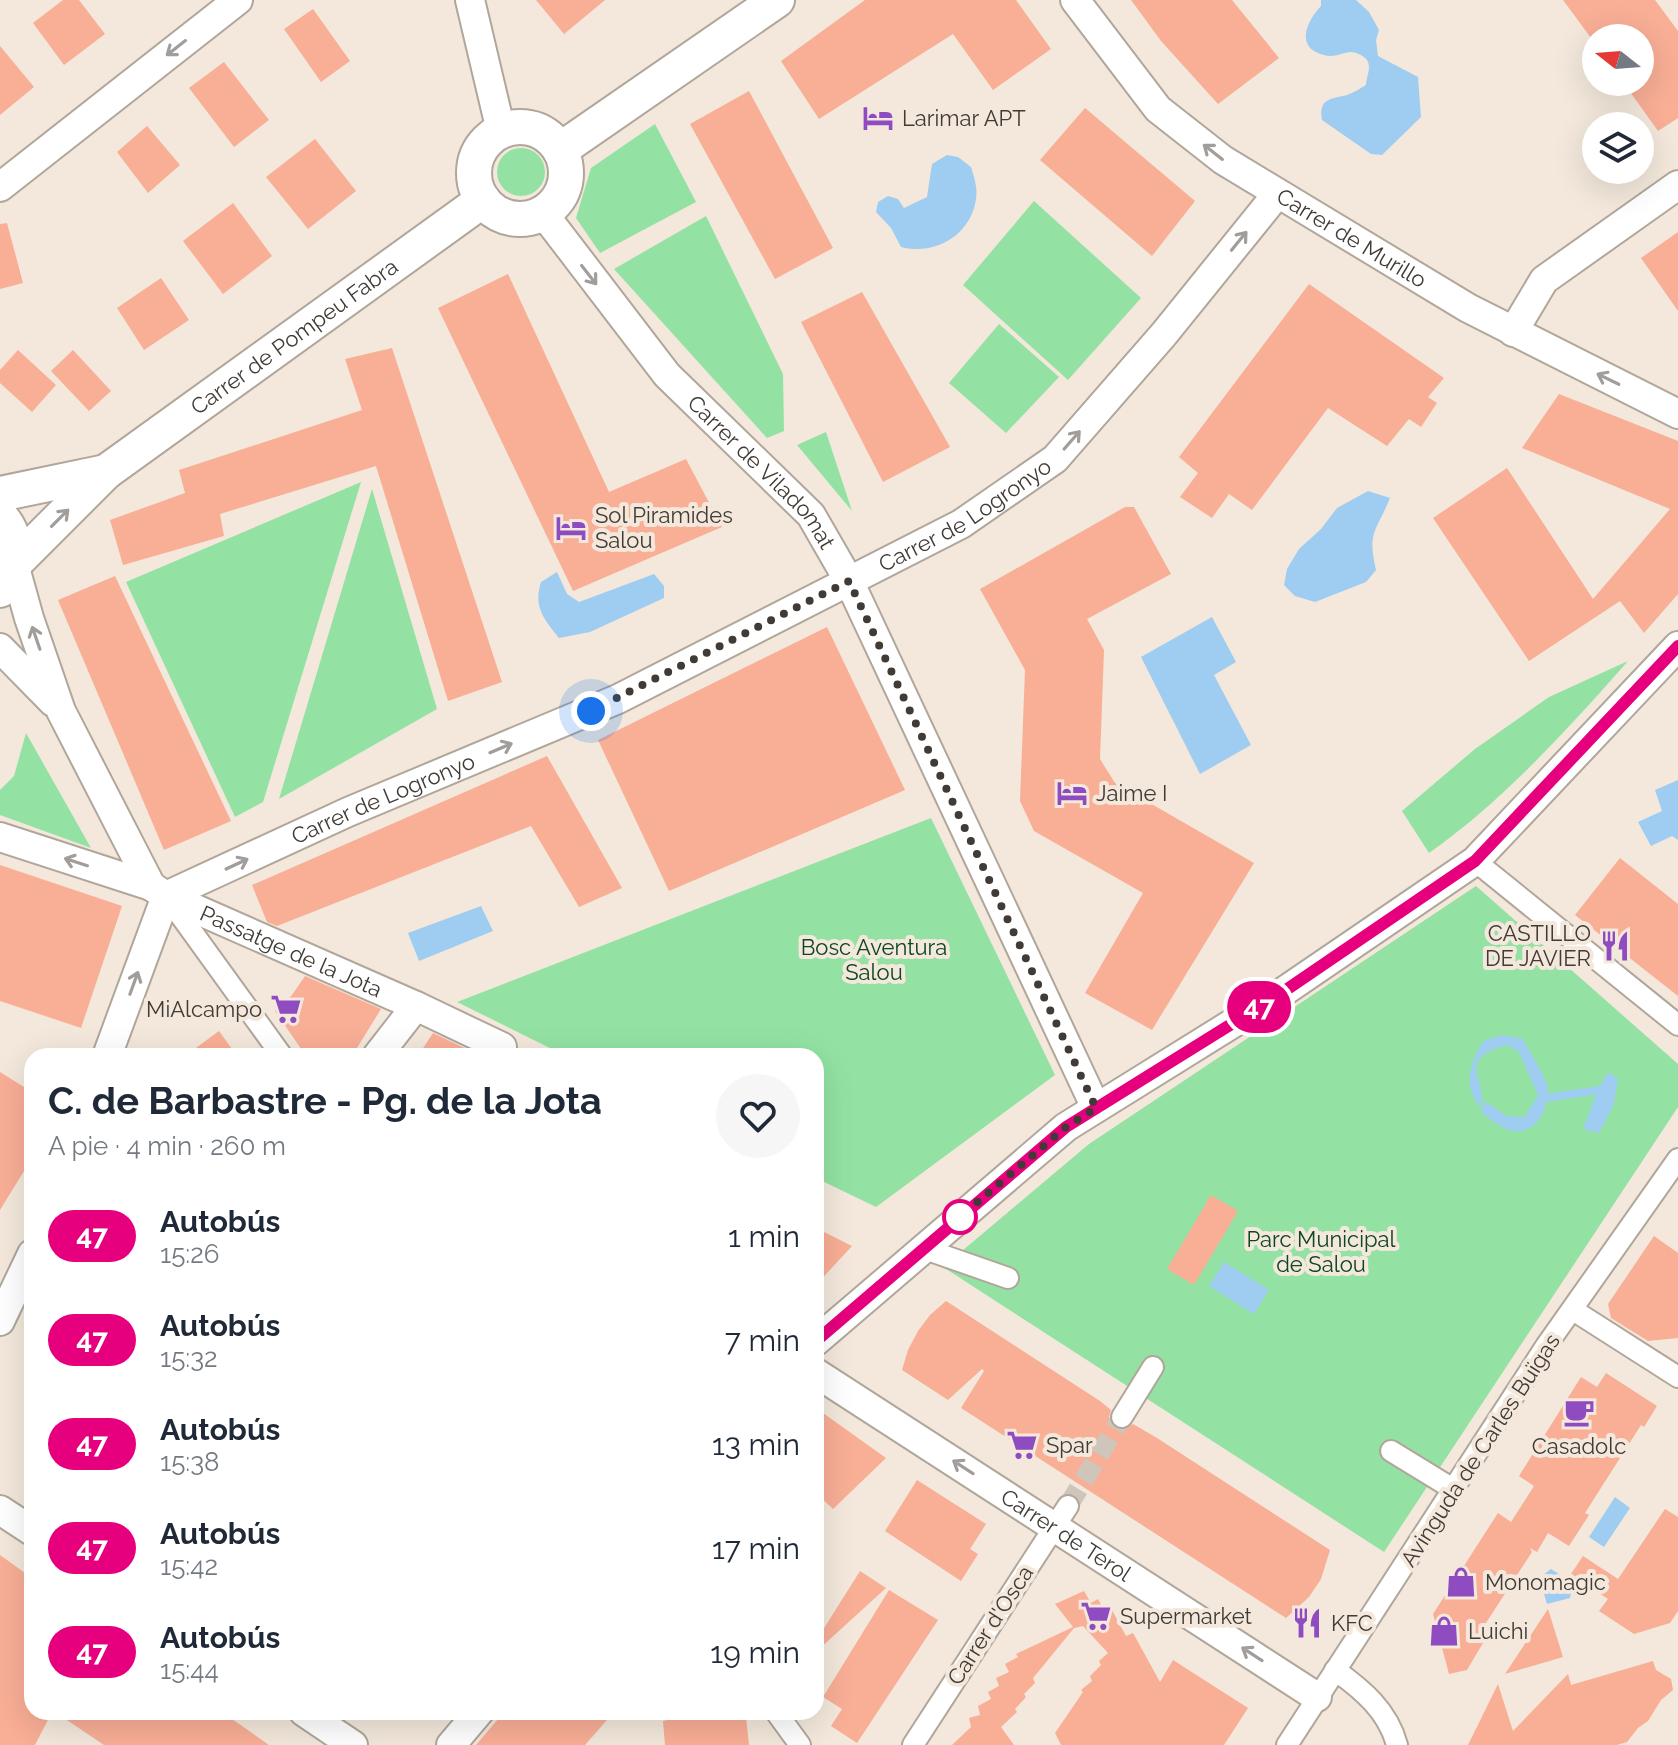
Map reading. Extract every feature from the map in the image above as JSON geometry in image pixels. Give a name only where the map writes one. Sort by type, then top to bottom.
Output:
[{"type":"street","points":[[0,187],[238,0]]},
{"type":"street","points":[[470,0],[501,131]]},
{"type":"street","points":[[560,150],[777,0]]},
{"type":"street","name":"Carrer de Murillo","points":[[1075,0],[1158,109],[1223,160],[1468,308],[1678,414]]},
{"type":"street","points":[[523,127],[534,129],[553,141],[560,150],[566,178],[562,192],[543,213],[530,218],[504,216],[483,200],[474,175],[476,161],[481,149],[501,131],[523,127]]},
{"type":"street","points":[[1513,332],[1544,280],[1678,185]]},
{"type":"street","name":"Carrer de Logronyo","points":[[158,891],[618,699],[961,524],[1055,459],[1164,334],[1277,194]]},
{"type":"street","name":"Carrer de Pompeu Fabra","points":[[6,551],[106,472],[483,200]]},
{"type":"street","name":"Carrer de Viladomat","points":[[543,213],[667,375],[811,515],[849,581],[1096,1108]]},
{"type":"street","name":"Carrer de Pompeu Fabra","points":[[0,493],[106,472]]},
{"type":"street","points":[[0,493],[6,551],[61,711],[158,891],[276,1048]]},
{"type":"street","points":[[824,1334],[1066,1127],[1283,992],[1475,861],[1678,646]]},
{"type":"street","points":[[0,648],[61,711]]},
{"type":"street","name":"Passatge de la Jota","points":[[0,837],[158,891],[502,1047]]},
{"type":"street","points":[[1475,861],[1678,1025]]},
{"type":"street","points":[[109,1048],[158,891]]},
{"type":"street","points":[[383,1048],[416,1006]]},
{"type":"street","name":"Avinguda de Carles Buïgas","points":[[1287,1745],[1546,1346],[1678,1159]]},
{"type":"street","points":[[922,1248],[1008,1278]]},
{"type":"street","points":[[4,1302],[24,1268]]},
{"type":"street","points":[[1573,1310],[1678,1377]]},
{"type":"street","points":[[1122,1417],[1153,1367]]},
{"type":"street","name":"Carrer de Terol","points":[[824,1378],[1061,1516],[1317,1697]]},
{"type":"street","points":[[1391,1451],[1453,1489]]},
{"type":"street","points":[[0,1510],[24,1526]]},
{"type":"street","name":"Carrer d'Osca","points":[[913,1745],[1061,1516]]},
{"type":"street","points":[[1335,1670],[1378,1705],[1394,1732],[1397,1745]]},
{"type":"street","points":[[316,1720],[353,1745]]},
{"type":"street","points":[[451,1745],[472,1720]]},
{"type":"street","points":[[782,1720],[800,1745]]},
{"type":"green space","points":[[655,124],[696,202],[600,253],[576,218],[591,168]]},
{"type":"green space","points":[[521,148],[538,155],[545,172],[538,189],[521,196],[504,189],[497,172],[504,155]]},
{"type":"green space","points":[[1034,201],[1141,298],[1068,380],[963,285]]},
{"type":"green space","points":[[706,216],[783,374],[784,431],[767,438],[614,269]]},
{"type":"green space","points":[[999,324],[1059,377],[1006,433],[949,383]]},
{"type":"green space","points":[[826,432],[852,511],[797,445]]},
{"type":"green space","points":[[361,482],[263,802],[235,817],[126,582]]},
{"type":"green space","points":[[372,489],[437,709],[279,799]]},
{"type":"green space","points":[[1628,661],[1509,787],[1429,853],[1402,811],[1475,749],[1549,697]]},
{"type":"green space","points":[[26,733],[91,848],[0,815],[0,790],[14,776]]},
{"type":"green space","name":"Bosc Aventura Salou","points":[[931,818],[1055,1075],[876,1207],[824,1182],[824,1048],[550,1048],[457,1002]]},
{"type":"green space","name":"Parc Municipal de Salou","points":[[1476,886],[1678,1064],[1678,1107],[1384,1552],[943,1267],[1089,1144]]},
{"type":"water","points":[[1321,0],[1356,0],[1369,12],[1379,30],[1376,40],[1378,56],[1418,77],[1421,117],[1382,155],[1371,154],[1322,120],[1324,103],[1366,85],[1369,66],[1365,58],[1357,53],[1328,56],[1309,47],[1306,34],[1311,19],[1321,6]]},
{"type":"water","points":[[947,155],[958,157],[971,167],[976,191],[973,212],[967,223],[949,240],[926,248],[901,247],[891,228],[876,212],[878,202],[888,196],[898,199],[904,208],[927,197],[932,164]]},
{"type":"water","points":[[1368,491],[1390,498],[1373,539],[1376,570],[1366,582],[1315,602],[1295,596],[1284,585],[1287,569],[1299,549],[1321,529],[1337,508]]},
{"type":"water","points":[[557,572],[567,594],[579,602],[654,574],[664,586],[664,598],[590,632],[559,638],[545,619],[538,599],[541,582]]},
{"type":"water","points":[[1212,617],[1236,662],[1214,675],[1251,745],[1200,774],[1141,657]]},
{"type":"water","points":[[1678,780],[1678,840],[1672,836],[1651,846],[1638,822],[1662,811],[1655,790]]},
{"type":"water","points":[[481,906],[493,931],[419,961],[408,933]]},
{"type":"water","points":[[1503,1035],[1523,1039],[1548,1089],[1540,1119],[1529,1129],[1521,1131],[1505,1128],[1481,1112],[1485,1101],[1506,1116],[1525,1117],[1538,1095],[1519,1052],[1507,1045],[1481,1057],[1477,1064],[1482,1098],[1480,1108],[1471,1091],[1470,1073],[1479,1048],[1485,1040]]},
{"type":"water","points":[[1609,1072],[1618,1080],[1614,1104],[1599,1133],[1583,1129],[1598,1090]]},
{"type":"water","points":[[1224,1262],[1269,1290],[1254,1314],[1209,1286]]},
{"type":"water","points":[[1615,1497],[1630,1508],[1604,1547],[1589,1537]]},
{"type":"water","points":[[1551,1569],[1573,1583],[1570,1598],[1547,1604],[1539,1578]]},
{"type":"building","points":[[63,0],[79,0],[105,34],[64,65],[33,23]]},
{"type":"building","points":[[536,0],[605,0],[564,34]]},
{"type":"building","points":[[865,0],[1016,0],[1051,49],[993,90],[953,34],[819,119],[781,61]]},
{"type":"building","points":[[1131,0],[1232,0],[1279,58],[1218,104],[1161,41]]},
{"type":"building","points":[[1563,0],[1655,0],[1678,31],[1678,118],[1658,131],[1654,125],[1654,112],[1644,112],[1633,96],[1654,96],[1654,24],[1582,26]]},
{"type":"building","points":[[313,9],[350,61],[321,82],[284,29]]},
{"type":"building","points":[[0,46],[34,87],[0,115]]},
{"type":"building","points":[[224,62],[269,120],[234,147],[189,88]]},
{"type":"building","points":[[749,91],[833,248],[775,279],[690,124]]},
{"type":"building","points":[[1085,108],[1195,201],[1152,256],[1040,160]]},
{"type":"building","points":[[147,126],[180,165],[148,193],[117,152]]},
{"type":"building","points":[[315,139],[356,191],[308,229],[266,177]]},
{"type":"building","points":[[233,203],[272,256],[223,294],[183,241]]},
{"type":"building","points":[[7,223],[23,283],[0,289],[0,224]]},
{"type":"building","points":[[1678,232],[1678,311],[1641,258]]},
{"type":"building","points":[[508,274],[609,492],[686,459],[722,527],[573,591],[438,308]]},
{"type":"building","points":[[161,278],[189,320],[144,350],[117,308]]},
{"type":"building","points":[[1309,284],[1444,378],[1428,397],[1437,403],[1421,427],[1409,419],[1387,446],[1328,408],[1252,510],[1229,494],[1212,518],[1180,497],[1198,473],[1179,457]]},
{"type":"building","points":[[862,292],[950,447],[883,482],[801,322]]},
{"type":"building","points":[[392,348],[502,682],[448,701],[376,466],[220,514],[224,536],[123,565],[110,520],[185,493],[179,470],[362,410],[345,359]]},
{"type":"building","points":[[18,350],[56,385],[32,412],[0,383],[0,370]]},
{"type":"building","points":[[73,350],[111,391],[89,411],[51,371]]},
{"type":"building","points":[[1559,394],[1678,441],[1678,594],[1644,633],[1620,601],[1529,661],[1433,518],[1507,468],[1593,599],[1670,509],[1522,448]]},
{"type":"building","points":[[1125,507],[1134,507],[1171,574],[1087,619],[1104,650],[1100,759],[1115,783],[1254,863],[1152,1030],[1085,993],[1143,893],[1034,831],[1020,801],[1025,670],[980,589]]},
{"type":"building","points":[[115,576],[231,821],[164,850],[58,600]]},
{"type":"building","points":[[827,627],[905,790],[669,891],[598,740]]},
{"type":"building","points":[[547,756],[622,888],[579,907],[531,826],[277,926],[267,922],[252,885]]},
{"type":"building","points":[[1620,858],[1678,904],[1678,996],[1575,915]]},
{"type":"building","points":[[0,865],[122,906],[81,1028],[0,1001]]},
{"type":"building","points":[[305,976],[381,1009],[357,1048],[300,1048],[275,1011],[292,995]]},
{"type":"building","points":[[219,1031],[231,1048],[196,1048]]},
{"type":"building","points":[[433,1033],[464,1048],[423,1048]]},
{"type":"building","points":[[0,1072],[24,1087],[24,1171],[0,1210]]},
{"type":"building","points":[[1211,1195],[1238,1211],[1194,1285],[1167,1269]]},
{"type":"building","points":[[824,1232],[852,1246],[824,1276]]},
{"type":"building","points":[[1654,1236],[1678,1253],[1678,1338],[1648,1341],[1611,1318],[1608,1304]]},
{"type":"building","points":[[946,1301],[1100,1401],[1111,1410],[1109,1417],[1115,1428],[1122,1430],[1133,1424],[1330,1550],[1321,1579],[1309,1597],[1286,1618],[961,1408],[984,1371],[982,1369],[948,1400],[902,1370],[918,1331]]},
{"type":"building","points":[[1606,1373],[1657,1406],[1644,1427],[1641,1425],[1585,1513],[1589,1515],[1569,1546],[1548,1533],[1537,1552],[1530,1548],[1532,1552],[1482,1629],[1493,1626],[1467,1670],[1449,1674],[1433,1614],[1498,1513],[1511,1522],[1534,1486],[1519,1476],[1581,1377],[1597,1387]]},
{"type":"building","points":[[824,1414],[886,1458],[833,1509],[824,1501]]},
{"type":"building","points":[[917,1480],[986,1524],[970,1549],[978,1554],[961,1581],[885,1531]]},
{"type":"building","points":[[1665,1509],[1678,1517],[1678,1611],[1670,1623],[1634,1634],[1599,1611],[1608,1599],[1571,1574],[1583,1556],[1618,1579]]},
{"type":"building","points":[[0,1555],[24,1572],[24,1720],[48,1720],[35,1745],[0,1745]]},
{"type":"building","points":[[860,1571],[886,1588],[824,1645],[824,1628]]},
{"type":"building","points":[[889,1590],[938,1620],[857,1743],[831,1726],[842,1709],[824,1695]]},
{"type":"building","points":[[1084,1591],[1091,1603],[1098,1599],[1105,1612],[1112,1610],[1126,1636],[1133,1633],[1160,1682],[1173,1660],[1248,1708],[1224,1745],[1061,1745],[1055,1733],[1083,1692],[1081,1690],[1092,1681],[1090,1676],[1101,1665],[1099,1661],[1108,1653],[1083,1626],[1074,1628],[1033,1678],[1035,1683],[1024,1694],[1026,1697],[1015,1709],[1017,1712],[1001,1727],[1014,1745],[952,1745],[971,1727],[969,1718],[980,1715],[978,1706],[991,1699],[988,1692],[999,1686],[996,1678],[1009,1672],[1005,1664],[1018,1657],[1016,1654],[1073,1627],[1055,1604]]},
{"type":"building","points":[[1548,1609],[1563,1657],[1505,1674]]},
{"type":"building","points":[[1653,1661],[1656,1670],[1671,1679],[1673,1690],[1627,1742],[1617,1745],[1468,1745],[1498,1684],[1513,1731],[1568,1674],[1571,1685]]},
{"type":"building","points":[[67,1720],[233,1720],[269,1745],[104,1745]]},
{"type":"building","points":[[497,1720],[607,1720],[585,1745],[476,1745]]},
{"type":"building","points":[[746,1720],[749,1745],[665,1745],[663,1721]]},
{"type":"waterway","points":[[1546,1098],[1599,1090]]},
{"type":"tunnel","points":[[1068,1506],[1122,1417]]},
{"type":"bus line","name":"47","points":[[824,1332],[1066,1127],[1283,992],[1475,861],[1678,646]]},
{"type":"place","name":"Larimar APT","points":[[878,118]]},
{"type":"place","name":"Sol Piramides Salou","points":[[571,528]]},
{"type":"place","name":"Jaime I","points":[[1072,793]]},
{"type":"place","name":"CASTILLO DE JAVIER","points":[[1615,946]]},
{"type":"place","name":"MiAlcampo","points":[[286,1009]]},
{"type":"place","name":"Casadolc","points":[[1579,1412]]},
{"type":"place","name":"Spar","points":[[1022,1445]]},
{"type":"place","name":"Monomagic","points":[[1461,1582]]},
{"type":"place","name":"Supermarket","points":[[1096,1616]]},
{"type":"place","name":"KFC","points":[[1307,1623]]},
{"type":"place","name":"Luichi","points":[[1444,1631]]},
{"type":"route","points":[[591,711],[849,581],[1096,1108],[1066,1127],[960,1217]]}]
